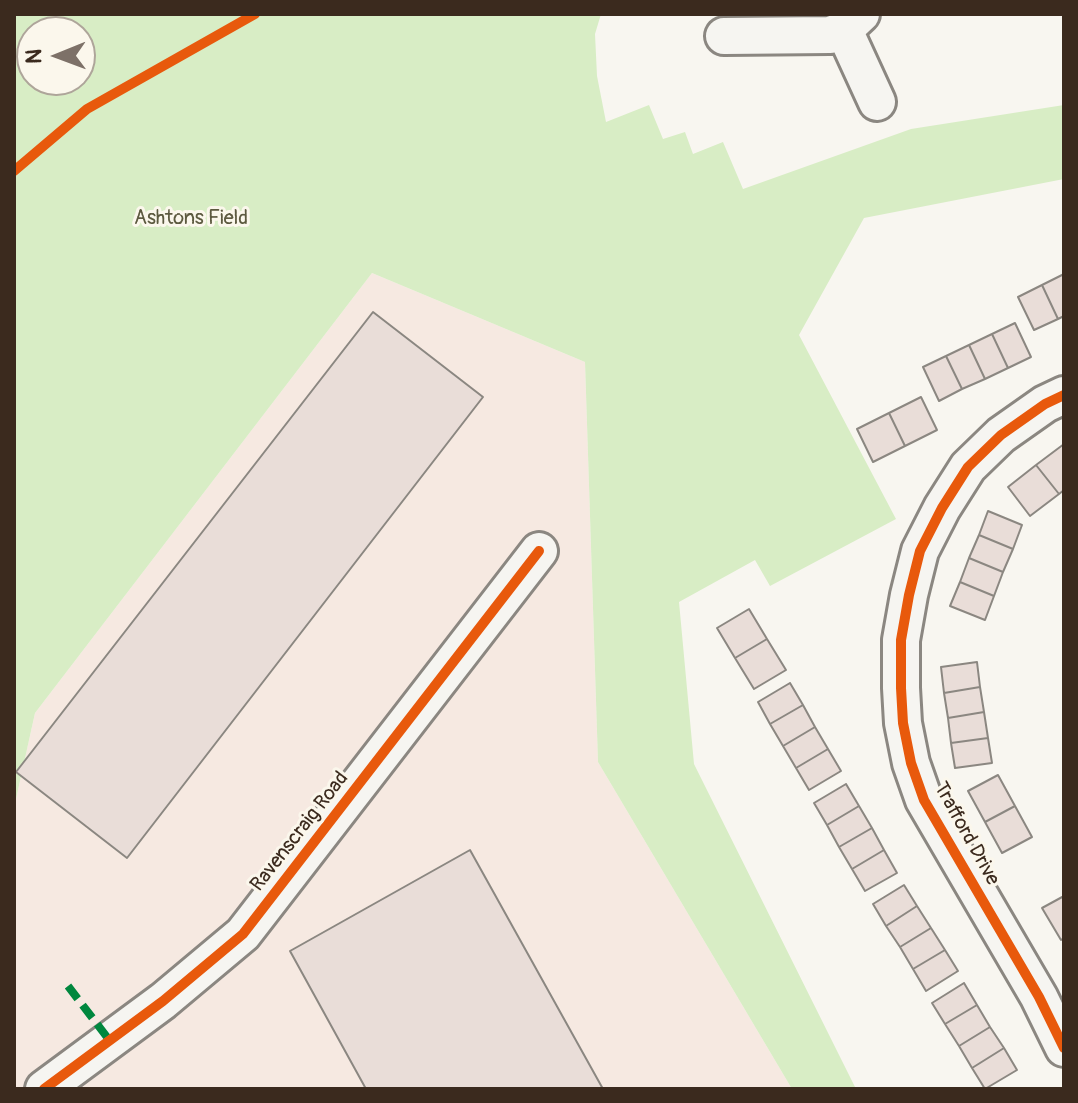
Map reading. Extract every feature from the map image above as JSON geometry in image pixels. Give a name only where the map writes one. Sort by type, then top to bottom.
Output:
[{"type":"street","points":[[719,34],[819,35],[852,22],[877,102]]},
{"type":"street","name":"Trafford Drive","points":[[1064,395],[1045,404],[1001,435],[968,467],[920,551],[901,640],[903,723],[911,763],[924,800],[1051,990],[1064,1048]]},
{"type":"street","name":"Ravenscraig Road","points":[[44,1089],[163,1001],[243,934],[539,551]]},
{"type":"shaded area","points":[[372,273],[585,362],[598,762],[792,1089],[15,1089],[14,808],[35,713]]},
{"type":"green space","name":"Ashtons Field","points":[[14,14],[601,14],[595,34],[597,76],[606,122],[649,105],[663,139],[685,132],[693,154],[723,142],[743,189],[911,129],[1064,105],[1064,179],[864,218],[799,335],[896,519],[770,586],[755,560],[679,602],[694,764],[856,1089],[792,1089],[598,762],[585,362],[372,273],[35,713],[14,808]]},
{"type":"building","points":[[1064,274],[1064,316],[1058,319],[1042,285]]},
{"type":"building","points":[[1042,285],[1058,319],[1034,330],[1018,297]]},
{"type":"building","points":[[373,312],[483,397],[127,858],[16,772]]},
{"type":"building","points":[[1015,323],[1031,357],[1008,368],[992,334]]},
{"type":"building","points":[[992,334],[1008,368],[985,379],[969,345]]},
{"type":"building","points":[[969,345],[985,379],[962,389],[946,356]]},
{"type":"building","points":[[946,356],[962,389],[939,401],[923,367]]},
{"type":"building","points":[[921,397],[937,430],[905,446],[889,413]]},
{"type":"building","points":[[889,413],[905,446],[873,462],[857,429]]},
{"type":"building","points":[[1064,444],[1064,490],[1059,494],[1036,465]]},
{"type":"building","points":[[1036,465],[1059,494],[1030,516],[1008,487]]},
{"type":"building","points":[[988,511],[1022,525],[1013,549],[979,535]]},
{"type":"building","points":[[979,535],[1013,549],[1003,572],[969,558]]},
{"type":"building","points":[[969,558],[1003,572],[994,596],[960,582]]},
{"type":"building","points":[[960,582],[994,596],[985,620],[950,606]]},
{"type":"building","points":[[749,609],[767,639],[735,658],[717,628]]},
{"type":"building","points":[[767,639],[786,670],[754,689],[735,658]]},
{"type":"building","points":[[977,662],[980,687],[944,693],[941,667]]},
{"type":"building","points":[[790,683],[803,705],[770,724],[758,702]]},
{"type":"building","points":[[980,687],[984,712],[948,718],[944,693]]},
{"type":"building","points":[[803,705],[815,727],[783,746],[770,724]]},
{"type":"building","points":[[984,712],[988,738],[951,743],[948,718]]},
{"type":"building","points":[[815,727],[828,749],[796,768],[783,746]]},
{"type":"building","points":[[988,738],[992,763],[955,768],[951,743]]},
{"type":"building","points":[[828,749],[841,771],[809,790],[796,768]]},
{"type":"building","points":[[998,775],[1015,806],[985,822],[968,791]]},
{"type":"building","points":[[846,784],[859,806],[827,825],[814,803]]},
{"type":"building","points":[[859,806],[872,828],[839,847],[827,825]]},
{"type":"building","points":[[1015,806],[1032,837],[1002,853],[985,822]]},
{"type":"building","points":[[872,828],[884,850],[852,869],[839,847]]},
{"type":"building","points":[[470,850],[603,1089],[366,1089],[290,951]]},
{"type":"building","points":[[884,850],[897,873],[865,891],[852,869]]},
{"type":"building","points":[[904,885],[917,906],[886,926],[873,904]]},
{"type":"building","points":[[1064,896],[1064,938],[1061,940],[1042,908]]},
{"type":"building","points":[[917,906],[931,928],[900,947],[886,926]]},
{"type":"building","points":[[931,928],[945,950],[913,969],[900,947]]},
{"type":"building","points":[[945,950],[958,971],[926,991],[913,969]]},
{"type":"building","points":[[964,983],[977,1005],[945,1024],[932,1003]]},
{"type":"building","points":[[977,1005],[990,1027],[959,1046],[945,1024]]},
{"type":"building","points":[[990,1027],[1004,1048],[972,1068],[959,1046]]},
{"type":"building","points":[[1004,1048],[1017,1070],[985,1089],[972,1068]]},
{"type":"marked path","points":[[68,986],[110,1041]]},
{"type":"cycle path","points":[[14,171],[87,109],[255,14]]},
{"type":"cycle path","points":[[1064,395],[1045,404],[1001,435],[968,467],[920,551],[901,640],[903,723],[911,763],[924,800],[1039,997],[1064,1048]]},
{"type":"cycle path","points":[[44,1089],[163,1001],[243,934],[539,551]]}]
